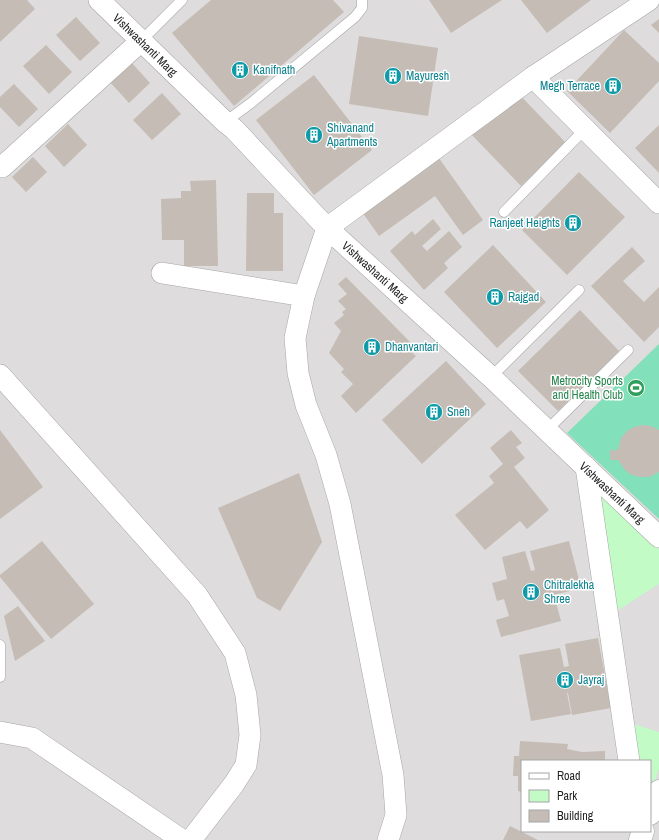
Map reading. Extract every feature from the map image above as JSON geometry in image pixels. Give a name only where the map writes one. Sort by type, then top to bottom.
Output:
[{"type":"street","name":"Vishwashanti Marg","points":[[98,0],[234,129],[327,228],[491,377],[659,537]]},
{"type":"street","points":[[388,840],[396,816],[393,775],[340,504],[326,455],[306,405],[298,373],[296,338],[304,296],[327,228],[533,77],[649,0]]},
{"type":"street","points":[[2,167],[141,41]]},
{"type":"street","points":[[533,77],[659,203]]},
{"type":"street","points":[[162,273],[304,296]]},
{"type":"street","points":[[0,375],[197,595],[235,653],[246,695],[250,735],[246,765],[234,784],[191,840]]},
{"type":"street","points":[[586,467],[629,760]]},
{"type":"street","points":[[0,732],[32,738],[182,840]]},
{"type":"street","points":[[651,811],[659,791]]},
{"type":"lane","points":[[141,41],[182,0]]},
{"type":"lane","points":[[225,122],[251,103],[355,16],[362,8],[362,0]]},
{"type":"lane","points":[[504,212],[585,129]]},
{"type":"lane","points":[[491,377],[579,290]]},
{"type":"lane","points":[[547,430],[628,350]]},
{"type":"lane","points":[[0,645],[0,677]]},
{"type":"shaded area","points":[[0,0],[659,0],[659,840],[0,840]]},
{"type":"green space","name":"Metrocity Sports and Health Club","points":[[659,344],[659,519],[567,433]]},
{"type":"green space","points":[[596,488],[659,549],[659,584],[615,612]]},
{"type":"green space","points":[[630,723],[659,732],[659,769],[651,789],[651,760],[637,760]]},
{"type":"building","points":[[0,0],[27,0],[35,9],[0,42]]},
{"type":"building","name":"Kanifnath","points":[[211,0],[333,0],[344,12],[234,106],[172,33]]},
{"type":"building","points":[[429,0],[502,0],[451,33]]},
{"type":"building","points":[[521,0],[591,0],[547,33]]},
{"type":"building","points":[[76,17],[100,43],[80,61],[56,35]]},
{"type":"building","points":[[659,19],[659,33],[651,25]]},
{"type":"building","name":"Megh Terrace","points":[[624,30],[659,63],[659,81],[610,133],[567,91]]},
{"type":"building","name":"Mayuresh","points":[[359,36],[438,48],[428,116],[349,104]]},
{"type":"building","points":[[46,45],[72,72],[49,94],[23,66]]},
{"type":"building","points":[[130,61],[150,83],[129,103],[109,81]]},
{"type":"building","name":"Shivanand Apartments","points":[[314,75],[372,150],[314,195],[256,120]]},
{"type":"building","points":[[14,84],[38,109],[19,127],[0,107],[0,97]]},
{"type":"building","points":[[516,91],[566,143],[521,186],[471,134]]},
{"type":"building","points":[[162,93],[181,114],[152,140],[133,120]]},
{"type":"building","points":[[68,124],[87,145],[64,167],[45,146]]},
{"type":"building","points":[[659,125],[659,173],[635,148]]},
{"type":"building","points":[[436,154],[483,220],[463,235],[435,196],[379,236],[360,209]]},
{"type":"building","points":[[33,157],[47,172],[26,192],[12,177]]},
{"type":"building","name":"Ranjeet Heights","points":[[579,172],[625,217],[567,275],[522,230]]},
{"type":"building","points":[[216,180],[218,266],[184,266],[184,240],[162,240],[161,199],[181,198],[181,191],[191,191],[190,181]]},
{"type":"building","points":[[247,193],[274,193],[274,213],[283,213],[283,271],[246,271]]},
{"type":"building","points":[[433,219],[441,229],[422,246],[427,251],[449,231],[462,247],[444,263],[448,268],[424,290],[390,251],[412,231],[415,235]]},
{"type":"building","name":"Rajgad","points":[[493,245],[546,302],[497,348],[444,292]]},
{"type":"building","points":[[632,247],[645,261],[623,281],[644,302],[659,287],[659,327],[644,342],[591,286]]},
{"type":"building","name":"Dhanvantari","points":[[346,277],[413,345],[409,350],[416,356],[356,413],[341,396],[353,384],[341,372],[344,369],[329,353],[341,331],[334,323],[344,315],[342,312],[346,309],[338,301],[347,294],[338,284]]},
{"type":"building","points":[[580,310],[619,351],[558,411],[518,371]]},
{"type":"building","name":"Sneh","points":[[446,361],[486,404],[422,464],[382,420]]},
{"type":"building","points":[[643,425],[651,426],[659,430],[659,472],[649,477],[632,475],[625,470],[618,460],[610,460],[610,450],[618,450],[621,438],[627,431],[634,427]]},
{"type":"building","points":[[0,430],[43,487],[0,519]]},
{"type":"building","points":[[511,430],[522,443],[516,447],[525,458],[514,467],[549,510],[527,529],[520,521],[485,550],[455,515],[494,483],[489,476],[503,464],[490,448]]},
{"type":"building","points":[[299,473],[322,542],[280,611],[257,598],[218,508]]},
{"type":"building","points":[[42,541],[94,604],[51,639],[0,577],[0,575]]},
{"type":"building","name":"Chitralekha Shree","points":[[569,541],[581,588],[554,595],[561,621],[501,637],[496,620],[509,616],[504,599],[497,601],[492,583],[507,579],[502,557],[525,551],[531,571],[535,570],[530,551]]},
{"type":"building","points":[[18,606],[45,641],[15,661],[4,616]]},
{"type":"building","name":"Jayraj","points":[[598,638],[611,708],[572,715],[567,693],[571,714],[531,721],[519,655],[560,648],[564,667],[569,666],[565,644]]},
{"type":"building","points":[[520,741],[568,744],[567,749],[582,752],[605,751],[605,760],[521,760],[521,792],[518,791],[518,776],[513,776],[514,756],[519,756]]},
{"type":"building","points":[[510,826],[538,840],[503,840]]},
{"type":"place","name":"Kanifnath","points":[[240,70]]},
{"type":"place","name":"Mayuresh","points":[[393,76]]},
{"type":"place","name":"Megh Terrace","points":[[613,86]]},
{"type":"place","name":"Shivanand Apartments","points":[[314,135]]},
{"type":"place","name":"Ranjeet Heights","points":[[573,223]]},
{"type":"place","name":"Rajgad","points":[[495,297]]},
{"type":"place","name":"Dhanvantari","points":[[372,347]]},
{"type":"place","name":"Metrocity Sports and Health Club","points":[[636,388]]},
{"type":"place","name":"Sneh","points":[[434,412]]},
{"type":"place","name":"Chitralekha Shree","points":[[531,592]]},
{"type":"place","name":"Jayraj","points":[[565,680]]}]
